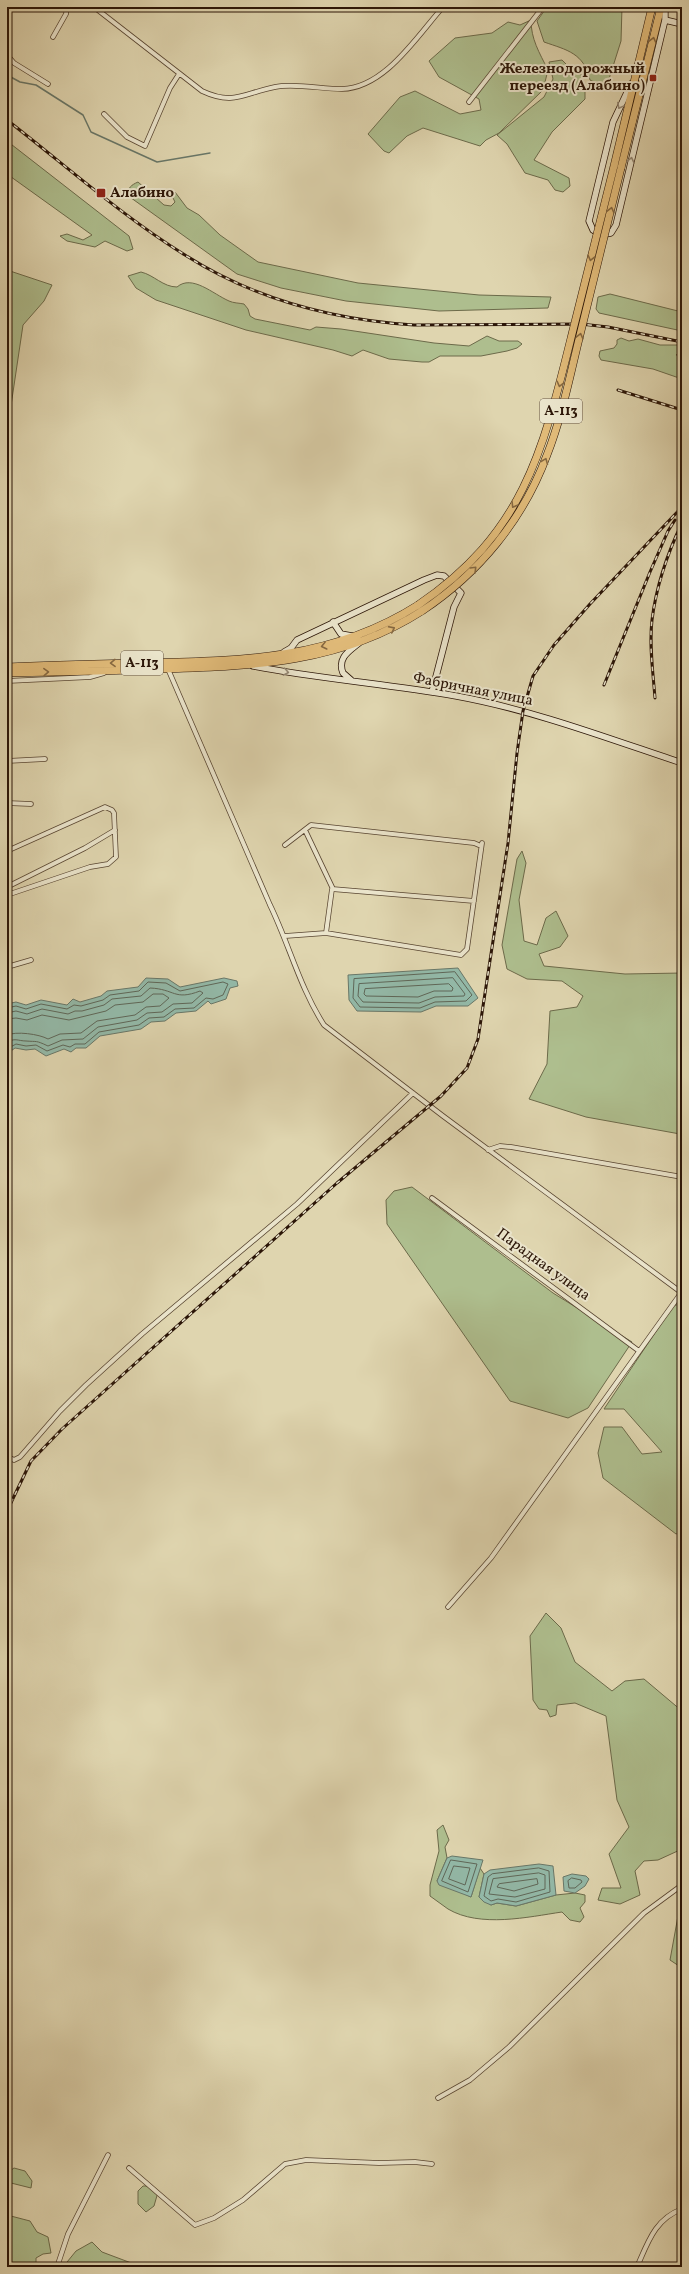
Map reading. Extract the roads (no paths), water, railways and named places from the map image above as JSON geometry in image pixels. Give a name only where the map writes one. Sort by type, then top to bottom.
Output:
[{"type":"highway","name":"А-113","points":[[7,673],[253,666],[308,657],[360,643],[390,630],[420,608],[462,581],[496,546],[521,510],[541,472],[562,409],[652,7]]},
{"type":"highway","name":"А-113","points":[[617,167],[633,118],[661,7]]},
{"type":"highway","name":"А-113","points":[[7,667],[238,661],[322,646],[362,634],[420,608]]},
{"type":"street","points":[[53,36],[66,14],[67,7]]},
{"type":"street","points":[[94,7],[202,91],[217,98],[230,100],[276,87],[343,89],[358,87],[384,73],[443,7]]},
{"type":"street","points":[[469,102],[543,7]]},
{"type":"street","points":[[640,57],[610,133],[589,222],[592,230],[598,234],[608,234],[615,228],[665,20],[665,7]]},
{"type":"street","points":[[665,20],[682,24]]},
{"type":"street","points":[[7,55],[14,63],[48,84]]},
{"type":"street","points":[[104,114],[128,136],[145,146],[170,88],[179,74]]},
{"type":"street","points":[[633,118],[648,90]]},
{"type":"street","points":[[277,655],[291,648],[297,640],[333,622],[434,576],[446,577],[461,593],[454,607],[432,692]]},
{"type":"street","points":[[333,622],[339,632],[343,635],[362,634]]},
{"type":"street","points":[[357,682],[346,677],[341,665],[343,657],[360,643]]},
{"type":"street","name":"Фабричная улица","points":[[253,666],[432,692],[523,711],[682,763]]},
{"type":"street","points":[[168,669],[270,905],[285,936],[313,1007],[324,1024],[488,1150],[682,1293],[491,1558],[448,1607]]},
{"type":"street","points":[[7,681],[90,677],[115,670]]},
{"type":"street","points":[[7,761],[45,759]]},
{"type":"street","points":[[7,803],[31,804]]},
{"type":"street","points":[[7,851],[105,807],[112,810],[114,813],[116,857],[110,862],[90,867],[7,895]]},
{"type":"street","points":[[285,846],[311,825],[482,844],[467,949],[461,955],[326,933],[285,936]]},
{"type":"street","points":[[7,887],[85,848],[115,830]]},
{"type":"street","points":[[305,830],[333,889],[326,933]]},
{"type":"street","points":[[333,889],[474,901]]},
{"type":"street","points":[[7,967],[31,960]]},
{"type":"street","points":[[7,1454],[8,1457],[14,1460],[20,1457],[60,1411],[86,1385],[142,1334],[297,1204],[413,1093]]},
{"type":"street","points":[[488,1150],[500,1146],[511,1147],[682,1177]]},
{"type":"street","name":"Парадная улица","points":[[432,1198],[639,1351]]},
{"type":"street","points":[[438,2098],[470,2080],[509,2047],[644,1913],[682,1885]]},
{"type":"street","points":[[58,2267],[68,2234],[108,2155]]},
{"type":"street","points":[[129,2168],[195,2225],[214,2218],[242,2200],[285,2164],[306,2160],[379,2163],[415,2162],[432,2164]]},
{"type":"street","points":[[637,2267],[653,2231],[659,2222],[682,2209]]},
{"type":"water","points":[[458,968],[478,998],[468,1006],[436,1006],[421,1012],[357,1011],[349,1000],[348,975]]},
{"type":"water","points":[[146,978],[168,979],[180,987],[224,978],[237,981],[238,986],[230,988],[226,999],[211,1004],[208,1001],[196,1011],[176,1013],[165,1021],[151,1022],[141,1029],[100,1036],[86,1048],[76,1048],[71,1052],[64,1049],[46,1056],[35,1049],[26,1050],[15,1048],[7,1054],[7,1004],[16,1002],[26,1005],[41,1000],[67,1005],[73,999],[80,1002],[101,996],[107,991],[138,987]]},
{"type":"water","points":[[452,1856],[483,1860],[471,1897],[439,1885],[437,1881],[447,1858]]},
{"type":"water","points":[[539,1864],[553,1866],[556,1895],[516,1906],[497,1903],[491,1905],[484,1902],[479,1897],[484,1874],[490,1870]]},
{"type":"water","points":[[572,1874],[586,1876],[589,1879],[585,1886],[575,1893],[564,1891],[563,1877]]},
{"type":"waterway","points":[[7,75],[20,82],[36,85],[83,115],[91,132],[157,162],[210,153]]},
{"type":"railway","points":[[7,120],[116,207],[185,255],[238,284],[295,305],[354,318],[414,325],[581,324],[608,327],[682,342]]},
{"type":"railway","points":[[618,390],[682,410]]},
{"type":"railway","points":[[7,1511],[31,1461],[62,1429],[337,1183],[441,1096],[467,1068],[478,1039],[508,843],[517,753],[523,711],[533,676],[554,645],[590,604],[682,507]]},
{"type":"railway","points":[[604,685],[650,572],[668,531],[675,520]]},
{"type":"railway","points":[[655,698],[651,639],[652,620],[656,595],[663,570],[682,523]]},
{"type":"place","name":"Железнодорожный переезд (Алабино)","points":[[653,78]]},
{"type":"place","name":"Алабино","points":[[101,193]]}]
